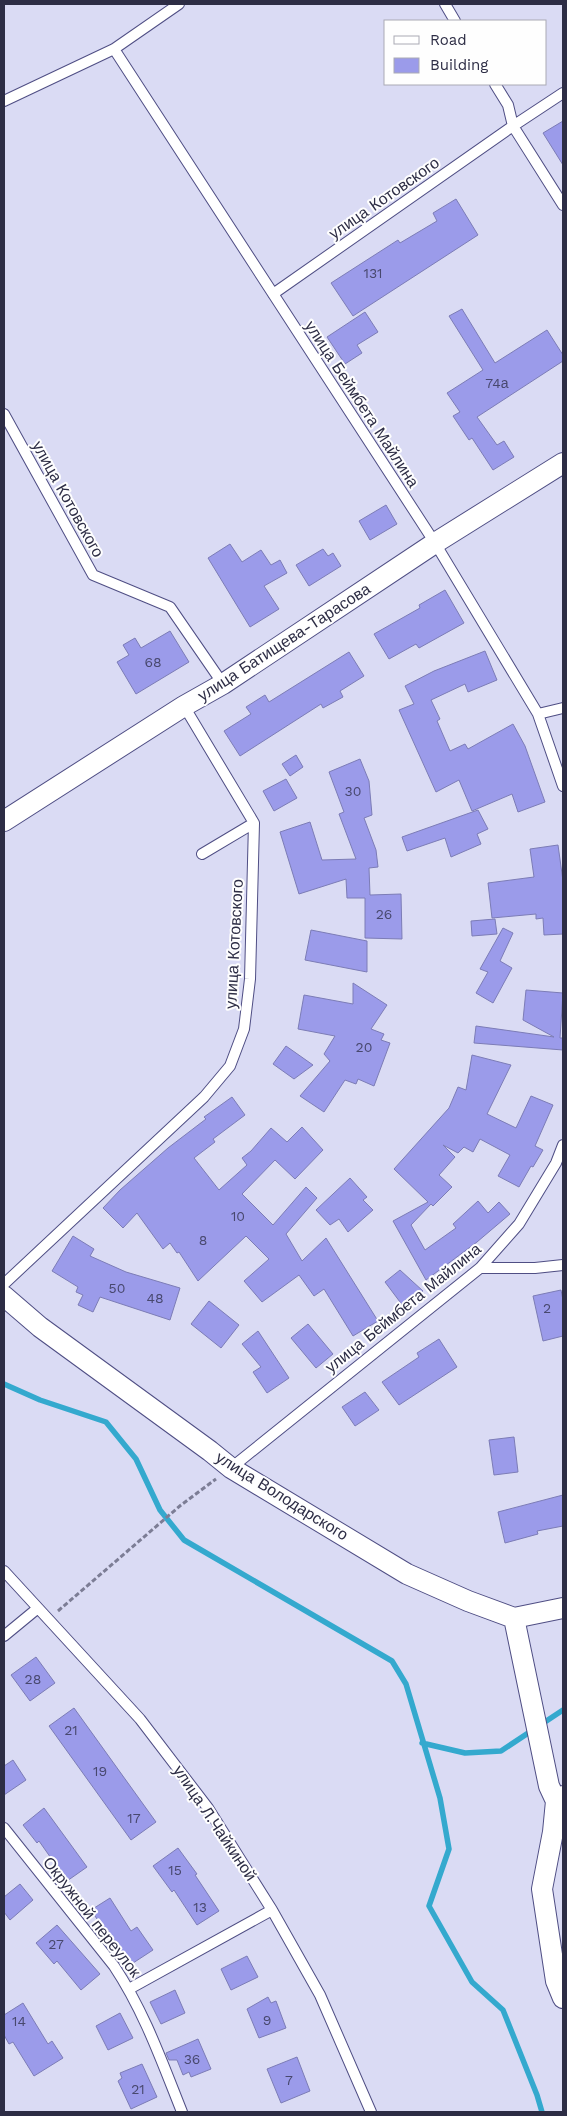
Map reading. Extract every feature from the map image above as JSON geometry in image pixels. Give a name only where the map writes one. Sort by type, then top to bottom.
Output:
[{"type":"street","name":"улица Батищева-Тарасова","points":[[4,821],[184,706],[223,684],[435,543],[563,463]]},
{"type":"street","name":"улица Володарского","points":[[4,1296],[40,1327],[231,1468],[407,1574],[468,1601],[514,1618]]},
{"type":"street","points":[[563,1608],[514,1618],[549,1786],[560,1798],[558,1834],[542,1889],[556,1981],[563,1998]]},
{"type":"lane","points":[[4,101],[114,50],[179,4]]},
{"type":"lane","points":[[444,4],[455,20]]},
{"type":"lane","name":"улица Беймбета Майлина","points":[[114,50],[435,543],[538,714],[563,786]]},
{"type":"lane","points":[[496,85],[508,105],[513,126],[563,205]]},
{"type":"lane","name":"улица Котовского","points":[[273,294],[563,93]]},
{"type":"lane","name":"улица Котовского","points":[[4,414],[93,575],[170,607],[223,684]]},
{"type":"lane","points":[[184,706],[254,823],[202,854]]},
{"type":"lane","points":[[538,714],[563,708]]},
{"type":"lane","name":"улица Котовского","points":[[4,1284],[204,1097],[230,1066],[244,1029],[250,979],[254,823]]},
{"type":"lane","name":"улица Беймбета Майлина","points":[[231,1468],[480,1268],[519,1224],[556,1163],[563,1145]]},
{"type":"lane","points":[[480,1268],[563,1266]]},
{"type":"lane","name":"улица Л.Чайкиной","points":[[4,1571],[146,1727],[208,1808],[272,1910],[320,1995],[371,2112]]},
{"type":"lane","points":[[4,1636],[38,1608]]},
{"type":"lane","name":"Окружной переулок","points":[[5,1833],[114,1966],[129,1989],[152,2036],[182,2112]]},
{"type":"lane","points":[[129,1989],[272,1910]]},
{"type":"path","points":[[48,1619],[152,1532],[181,1505],[231,1468]]},
{"type":"building","points":[[563,121],[563,165],[543,133]]},
{"type":"building","points":[[456,199],[478,235],[353,316],[331,283],[398,240],[400,243],[437,221],[433,213]]},
{"type":"building","points":[[462,309],[495,363],[547,330],[563,355],[563,361],[477,417],[497,445],[504,441],[514,457],[493,470],[472,438],[469,440],[453,416],[460,412],[447,393],[483,370],[449,316]]},
{"type":"building","points":[[365,312],[378,332],[357,345],[362,353],[345,364],[327,337]]},
{"type":"building","points":[[386,505],[397,524],[370,540],[359,521]]},
{"type":"building","points":[[230,544],[242,562],[261,550],[271,565],[280,560],[287,573],[264,586],[279,609],[250,627],[208,558]]},
{"type":"building","points":[[323,549],[328,556],[333,553],[341,566],[309,586],[296,565]]},
{"type":"building","points":[[445,590],[464,623],[419,648],[416,644],[389,659],[374,634],[420,608],[419,605]]},
{"type":"building","points":[[170,631],[189,662],[136,694],[117,662],[129,655],[123,645],[135,638],[141,648]]},
{"type":"building","points":[[485,651],[497,680],[468,692],[465,684],[431,700],[440,719],[437,721],[450,751],[465,744],[468,749],[513,724],[525,746],[545,802],[518,812],[512,794],[472,811],[459,780],[436,792],[399,710],[414,704],[405,686],[434,671]]},
{"type":"building","points":[[349,652],[364,676],[340,691],[343,697],[323,708],[321,704],[240,756],[224,731],[251,714],[246,707],[265,695],[269,702]]},
{"type":"building","points":[[296,755],[303,767],[290,776],[282,764]]},
{"type":"building","points":[[360,759],[369,781],[372,815],[364,818],[376,850],[378,867],[369,868],[370,895],[401,894],[402,939],[365,938],[365,898],[347,898],[346,879],[299,894],[280,832],[310,822],[322,860],[356,859],[339,814],[344,812],[329,772]]},
{"type":"building","points":[[286,779],[297,798],[274,811],[263,791]]},
{"type":"building","points":[[478,810],[488,829],[477,834],[481,844],[451,857],[445,838],[407,851],[402,837]]},
{"type":"building","points":[[558,845],[563,881],[563,934],[544,935],[543,918],[536,919],[536,914],[492,918],[488,883],[534,877],[530,849]]},
{"type":"building","points":[[495,919],[497,934],[472,936],[471,921]]},
{"type":"building","points":[[503,928],[513,933],[500,961],[512,968],[493,1003],[476,993],[488,972],[480,969]]},
{"type":"building","points":[[311,930],[367,941],[367,972],[305,960]]},
{"type":"building","points":[[353,983],[387,1005],[371,1029],[384,1034],[381,1040],[390,1043],[374,1086],[358,1079],[356,1084],[345,1080],[324,1112],[300,1096],[330,1061],[324,1054],[335,1036],[298,1029],[304,995],[353,1004]]},
{"type":"building","points":[[526,990],[563,993],[560,1038],[563,1038],[563,1050],[474,1043],[476,1026],[554,1037],[523,1020]]},
{"type":"building","points":[[286,1046],[313,1065],[294,1079],[273,1064]]},
{"type":"building","points":[[472,1055],[511,1065],[487,1114],[516,1128],[531,1096],[553,1105],[535,1146],[543,1150],[519,1187],[498,1176],[510,1155],[480,1139],[473,1152],[464,1147],[458,1153],[443,1145],[455,1157],[439,1175],[452,1187],[433,1206],[431,1204],[411,1225],[425,1250],[456,1228],[453,1224],[478,1201],[488,1213],[499,1202],[510,1214],[477,1242],[426,1280],[393,1221],[428,1202],[394,1169],[449,1108],[458,1087],[466,1090]]},
{"type":"building","points":[[232,1097],[245,1115],[213,1139],[215,1142],[194,1158],[219,1190],[247,1165],[242,1158],[251,1151],[271,1128],[287,1142],[302,1127],[323,1150],[295,1179],[275,1160],[242,1194],[273,1225],[306,1187],[317,1198],[286,1234],[302,1261],[326,1238],[378,1321],[353,1336],[324,1289],[314,1296],[299,1275],[262,1302],[244,1281],[269,1259],[246,1236],[198,1281],[179,1252],[177,1253],[170,1243],[163,1249],[137,1213],[123,1228],[103,1208],[120,1190],[168,1148],[206,1119],[204,1117]]},
{"type":"building","points":[[350,1178],[367,1197],[363,1200],[373,1210],[348,1232],[339,1219],[330,1225],[316,1210]]},
{"type":"building","points":[[73,1236],[94,1249],[90,1256],[126,1272],[180,1288],[170,1320],[100,1297],[93,1312],[78,1305],[83,1295],[76,1292],[78,1287],[52,1271]]},
{"type":"building","points":[[400,1270],[423,1291],[403,1306],[385,1282]]},
{"type":"building","points":[[561,1290],[563,1300],[563,1336],[543,1341],[533,1296]]},
{"type":"building","points":[[209,1301],[239,1325],[221,1348],[191,1324]]},
{"type":"building","points":[[308,1324],[333,1354],[316,1368],[291,1338]]},
{"type":"building","points":[[258,1331],[289,1378],[267,1393],[253,1372],[261,1367],[242,1344]]},
{"type":"building","points":[[439,1339],[457,1367],[399,1405],[382,1382],[419,1357],[417,1353]]},
{"type":"building","points":[[365,1392],[379,1410],[355,1426],[342,1407]]},
{"type":"building","points":[[514,1437],[518,1472],[494,1475],[489,1440]]},
{"type":"building","points":[[563,1495],[563,1526],[537,1531],[538,1534],[505,1543],[498,1512]]},
{"type":"building","points":[[36,1657],[55,1683],[30,1701],[11,1675]]},
{"type":"building","points":[[74,1708],[156,1822],[131,1840],[49,1726]]},
{"type":"building","points":[[13,1760],[26,1780],[4,1795],[4,1766]]},
{"type":"building","points":[[44,1808],[87,1867],[67,1881],[39,1841],[37,1843],[23,1825]]},
{"type":"building","points":[[178,1848],[197,1874],[195,1875],[219,1911],[197,1925],[174,1890],[172,1892],[153,1866]]},
{"type":"building","points":[[20,1884],[33,1900],[10,1920],[4,1912],[4,1897]]},
{"type":"building","points":[[110,1898],[131,1931],[137,1927],[153,1950],[130,1965],[107,1929],[105,1931],[91,1910]]},
{"type":"building","points":[[57,1925],[100,1974],[81,1990],[57,1961],[54,1964],[36,1943]]},
{"type":"building","points":[[247,1956],[258,1977],[231,1990],[221,1969]]},
{"type":"building","points":[[175,1990],[185,2013],[161,2024],[150,2002]]},
{"type":"building","points":[[268,1997],[271,2003],[276,2001],[286,2028],[259,2038],[247,2009]]},
{"type":"building","points":[[23,2003],[48,2044],[52,2041],[63,2058],[34,2076],[13,2042],[9,2044],[4,2035],[4,2015]]},
{"type":"building","points":[[120,2013],[133,2038],[108,2050],[96,2026]]},
{"type":"building","points":[[198,2039],[211,2069],[191,2077],[189,2072],[183,2075],[177,2060],[169,2060],[166,2053]]},
{"type":"building","points":[[297,2057],[310,2091],[281,2103],[267,2069]]},
{"type":"building","points":[[142,2064],[157,2097],[131,2109],[118,2081],[122,2078],[120,2073]]},
{"type":"waterway","points":[[4,1384],[40,1400],[106,1422],[136,1459],[160,1510],[184,1540],[392,1661],[406,1684],[440,1798],[449,1849],[429,1906],[472,1982],[503,2010],[542,2112]]},
{"type":"waterway","points":[[422,1743],[465,1753],[501,1751],[563,1710]]}]
